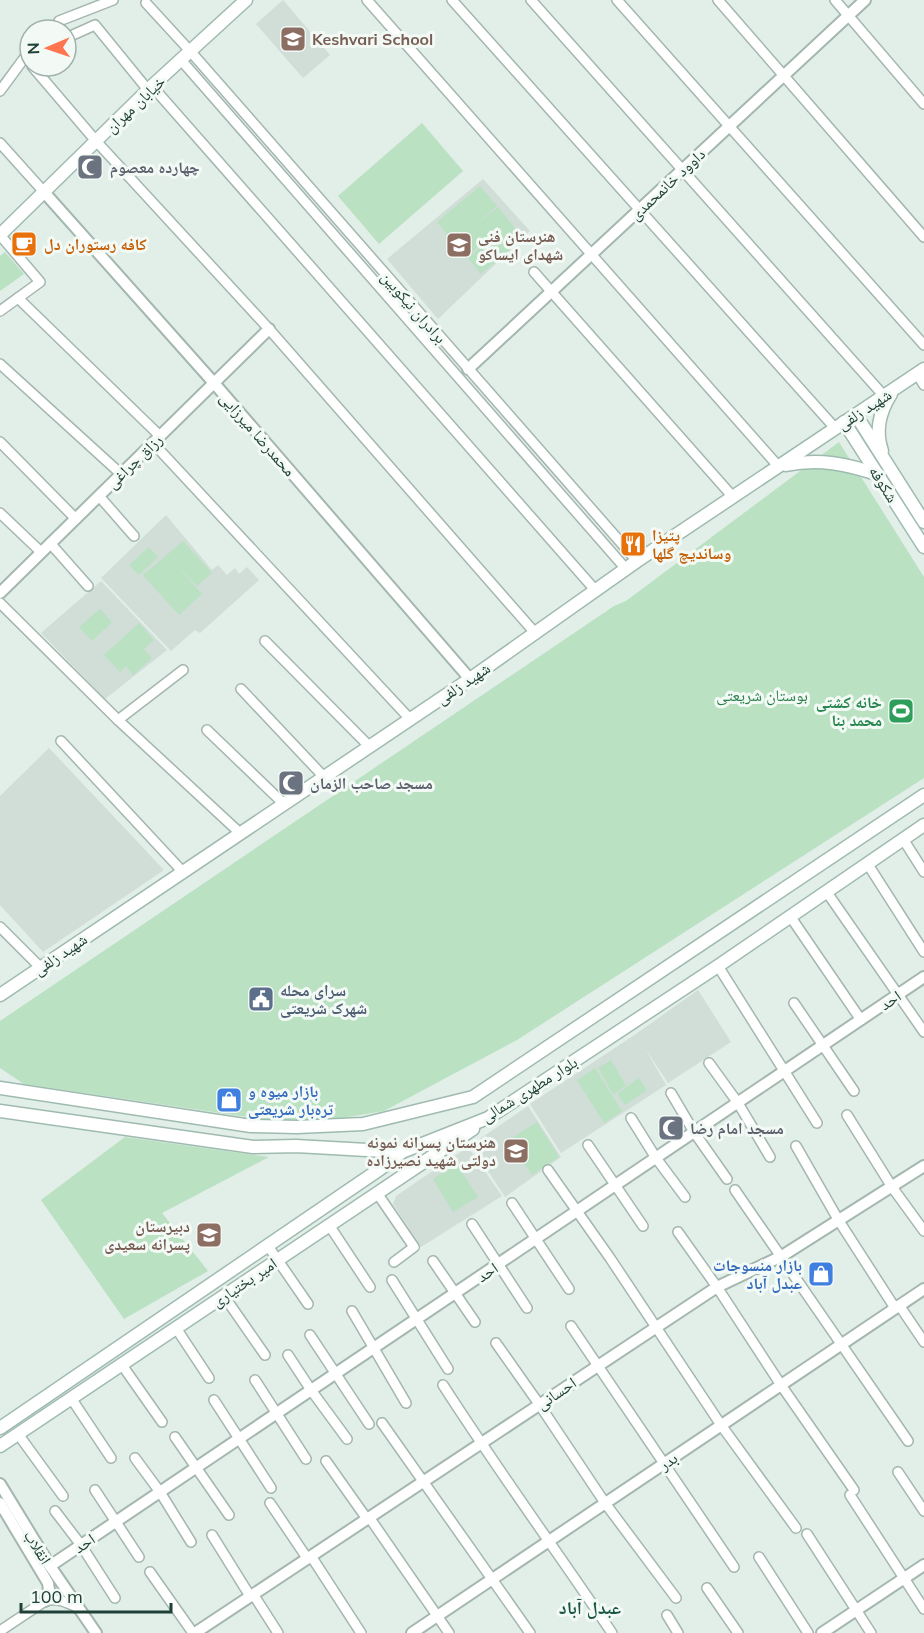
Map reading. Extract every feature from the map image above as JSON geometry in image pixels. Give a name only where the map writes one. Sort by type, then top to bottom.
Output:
[{"type":"main road","name":"خیابان مهران","points":[[0,235],[150,88],[246,0]]},
{"type":"main road","name":"شهید زلفی","points":[[2,991],[40,968],[470,679],[637,561],[920,371]]},
{"type":"main road","points":[[888,466],[880,446],[879,421],[887,400],[895,389]]},
{"type":"main road","name":"شکوفه","points":[[856,415],[924,522]]},
{"type":"main road","name":"شکوفه","points":[[840,425],[879,475],[924,547]]},
{"type":"main road","points":[[779,467],[821,461],[850,465],[879,475]]},
{"type":"main road","name":"بلوار مطهری شمالی","points":[[0,1088],[251,1126],[280,1127],[363,1124],[472,1096],[924,795]]},
{"type":"main road","name":"بلوار مطهری شمالی","points":[[0,1110],[253,1147],[296,1146],[402,1152],[488,1118],[924,825]]},
{"type":"main road","name":"امیر بختیاری","points":[[0,1446],[488,1118]]},
{"type":"main road","name":"امیر بختیاری","points":[[0,1428],[402,1152]]},
{"type":"main road","points":[[122,1346],[126,1361]]},
{"type":"street","points":[[68,18],[113,0]]},
{"type":"street","points":[[367,0],[779,467]]},
{"type":"street","points":[[452,0],[640,209],[840,425]]},
{"type":"street","points":[[531,0],[884,396]]},
{"type":"street","points":[[617,0],[924,345]]},
{"type":"street","points":[[718,0],[924,237]]},
{"type":"street","points":[[835,0],[924,104]]},
{"type":"street","name":"داوود خانمحمدی","points":[[468,369],[865,0]]},
{"type":"street","points":[[146,3],[186,56]]},
{"type":"street","points":[[78,33],[95,25],[596,591]]},
{"type":"street","name":"برادران نیکوبین","points":[[186,56],[468,369],[637,561]]},
{"type":"street","name":"برادران نیکوبین","points":[[186,56],[626,569]]},
{"type":"street","points":[[0,91],[18,72]]},
{"type":"street","points":[[43,78],[96,141],[269,329],[536,634]]},
{"type":"street","points":[[0,143],[44,192]]},
{"type":"street","name":"محمدرضا میرزایی","points":[[44,192],[214,383],[470,679]]},
{"type":"street","points":[[0,235],[40,282],[0,311]]},
{"type":"street","points":[[534,272],[733,497]]},
{"type":"street","points":[[18,298],[157,439],[410,719]]},
{"type":"street","name":"رزاق چراغی","points":[[0,593],[269,329]]},
{"type":"street","points":[[0,364],[121,474]]},
{"type":"street","points":[[920,371],[924,385]]},
{"type":"street","points":[[0,442],[75,519]]},
{"type":"street","points":[[99,496],[134,536]]},
{"type":"street","points":[[0,513],[41,552]]},
{"type":"street","points":[[50,543],[88,586]]},
{"type":"street","points":[[0,603],[118,720],[240,833]]},
{"type":"street","points":[[265,641],[369,746]]},
{"type":"street","points":[[118,720],[183,670]]},
{"type":"street","points":[[241,689],[324,777]]},
{"type":"street","points":[[207,730],[284,804]]},
{"type":"street","points":[[61,741],[183,872]]},
{"type":"street","points":[[903,839],[924,872]]},
{"type":"street","points":[[867,863],[924,952]]},
{"type":"street","points":[[826,891],[924,1032]]},
{"type":"street","points":[[790,916],[861,1020]]},
{"type":"street","points":[[0,927],[40,968]]},
{"type":"street","points":[[717,966],[817,1122]]},
{"type":"street","name":"احد","points":[[50,1566],[924,977]]},
{"type":"street","points":[[794,1003],[854,1091]]},
{"type":"street","points":[[709,1063],[738,1103],[770,1157]]},
{"type":"street","points":[[670,1093],[694,1132],[728,1179]]},
{"type":"street","points":[[847,1115],[892,1187],[924,1232]]},
{"type":"street","points":[[631,1118],[656,1158],[685,1197]]},
{"type":"street","points":[[588,1145],[643,1226]]},
{"type":"street","points":[[796,1146],[839,1221],[897,1307],[924,1342]]},
{"type":"street","name":"احسانی","points":[[194,1633],[656,1326],[717,1287],[782,1256],[924,1166]]},
{"type":"street","points":[[548,1170],[610,1258],[721,1425],[796,1527]]},
{"type":"street","points":[[735,1190],[908,1441]]},
{"type":"street","points":[[377,1194],[414,1247],[394,1262]]},
{"type":"street","points":[[512,1203],[569,1289]]},
{"type":"street","points":[[472,1224],[526,1308]]},
{"type":"street","points":[[329,1225],[370,1287]]},
{"type":"street","points":[[678,1232],[717,1287],[852,1492],[903,1579],[924,1609]]},
{"type":"street","points":[[268,1246],[308,1304]]},
{"type":"street","points":[[433,1261],[475,1322]]},
{"type":"street","points":[[392,1280],[448,1369]]},
{"type":"street","name":"بدر","points":[[412,1633],[924,1289]]},
{"type":"street","points":[[224,1296],[266,1355]]},
{"type":"street","points":[[352,1311],[406,1402]]},
{"type":"street","points":[[571,1326],[734,1567]]},
{"type":"street","points":[[176,1328],[209,1378]]},
{"type":"street","points":[[310,1335],[369,1424]]},
{"type":"street","points":[[496,1343],[605,1503],[676,1598]]},
{"type":"street","points":[[288,1355],[347,1439]]},
{"type":"street","points":[[126,1361],[162,1422]]},
{"type":"street","points":[[255,1380],[306,1459]]},
{"type":"street","points":[[443,1384],[612,1633]]},
{"type":"street","points":[[71,1398],[111,1458]]},
{"type":"street","points":[[214,1400],[271,1488]]},
{"type":"street","points":[[382,1423],[530,1633]]},
{"type":"street","points":[[18,1434],[63,1496]]},
{"type":"street","points":[[175,1437],[230,1515]]},
{"type":"street","points":[[135,1458],[160,1492],[191,1542]]},
{"type":"street","points":[[326,1461],[449,1633]]},
{"type":"street","points":[[898,1472],[924,1511]]},
{"type":"street","name":"انقلاب","points":[[0,1484],[50,1566],[96,1633]]},
{"type":"street","points":[[95,1490],[140,1557]]},
{"type":"street","name":"انقلاب","points":[[0,1503],[48,1584],[49,1590],[45,1601]]},
{"type":"street","points":[[270,1503],[362,1633]]},
{"type":"street","points":[[55,1511],[81,1545],[115,1598]]},
{"type":"street","points":[[807,1534],[871,1633]]},
{"type":"street","points":[[212,1535],[279,1633]]},
{"type":"street","points":[[759,1557],[808,1633]]},
{"type":"street","points":[[822,1633],[924,1565]]},
{"type":"street","points":[[150,1572],[194,1633]]},
{"type":"street","points":[[707,1588],[738,1633]]},
{"type":"street","points":[[1,1631],[45,1601],[59,1599],[79,1608]]},
{"type":"street","points":[[667,1615],[678,1633]]},
{"type":"shaded area","name":"Keshvari School","points":[[283,0],[330,55],[303,78],[256,24]]},
{"type":"shaded area","name":"هنرستان فنی شهدای ایساکو","points":[[483,179],[530,231],[438,319],[387,259]]},
{"type":"shaded area","points":[[166,515],[212,570],[218,565],[227,575],[235,568],[239,574],[247,567],[259,580],[200,633],[195,630],[171,651],[101,578]]},
{"type":"shaded area","points":[[101,581],[167,650],[105,699],[41,633]]},
{"type":"shaded area","points":[[49,748],[164,870],[43,952],[0,905],[0,796]]},
{"type":"shaded area","points":[[698,990],[731,1042],[668,1083],[645,1048],[666,1085],[561,1153],[530,1104]]},
{"type":"shaded area","name":"هنرستان پسرانه نمونه دولتی شهید نصیرزاده","points":[[528,1106],[561,1157],[505,1197],[471,1145]]},
{"type":"shaded area","points":[[468,1147],[502,1196],[421,1247],[393,1204],[396,1196]]},
{"type":"green space","points":[[422,123],[463,171],[379,244],[338,196]]},
{"type":"green space","points":[[480,186],[497,206],[471,228],[498,207],[523,238],[481,274],[468,258],[505,225],[466,257],[437,222]]},
{"type":"green space","points":[[5,252],[24,274],[0,291],[0,256]]},
{"type":"green space","name":"بوستان شریعتی","points":[[839,442],[924,577],[924,778],[517,1040],[384,1111],[306,1124],[282,1122],[24,1084],[0,1068],[0,1021],[614,606],[626,601]]},
{"type":"green space","points":[[183,541],[212,573],[197,586],[172,560],[202,594],[179,615],[143,575]]},
{"type":"green space","points":[[149,547],[158,557],[139,575],[129,565]]},
{"type":"green space","points":[[100,609],[112,622],[92,641],[79,627]]},
{"type":"green space","points":[[139,623],[154,640],[144,649],[152,658],[133,675],[126,666],[120,672],[104,655]]},
{"type":"green space","points":[[611,1060],[626,1086],[613,1094],[598,1068]]},
{"type":"green space","points":[[595,1068],[622,1111],[604,1123],[577,1080]]},
{"type":"green space","points":[[639,1078],[647,1090],[625,1105],[617,1094]]},
{"type":"green space","points":[[537,1122],[559,1157],[532,1175],[509,1140]]},
{"type":"green space","points":[[125,1137],[269,1157],[162,1213],[208,1271],[124,1319],[41,1200]]},
{"type":"green space","points":[[457,1164],[478,1197],[453,1212],[433,1179]]},
{"type":"place","name":"Keshvari School","points":[[293,39]]},
{"type":"place","name":"چهارده معصوم","points":[[90,167]]},
{"type":"place","name":"کافه رستوران دل","points":[[24,244]]},
{"type":"place","name":"هنرستان فنی شهدای ایساکو","points":[[459,245]]},
{"type":"place","name":"پتیزا وساندیچ گلها","points":[[633,544]]},
{"type":"place","name":"خانه کشتی محمد بنا","points":[[901,711]]},
{"type":"place","name":"مسجد صاحب الزمان","points":[[291,783]]},
{"type":"place","name":"سرای محله شهرک شریعتی","points":[[261,999]]},
{"type":"place","name":"بازار میوه و تره‌بار شریعتی","points":[[229,1100]]},
{"type":"place","name":"مسجد امام رضا","points":[[671,1128]]},
{"type":"place","name":"هنرستان پسرانه نمونه دولتی شهید نصیرزاده","points":[[516,1151]]},
{"type":"place","name":"دبیرستان پسرانه سعیدی","points":[[209,1235]]},
{"type":"place","name":"بازار منسوجات عبدل آباد","points":[[821,1274]]},
{"type":"district","name":"عبدل آباد","points":[[590,1608]]}]
